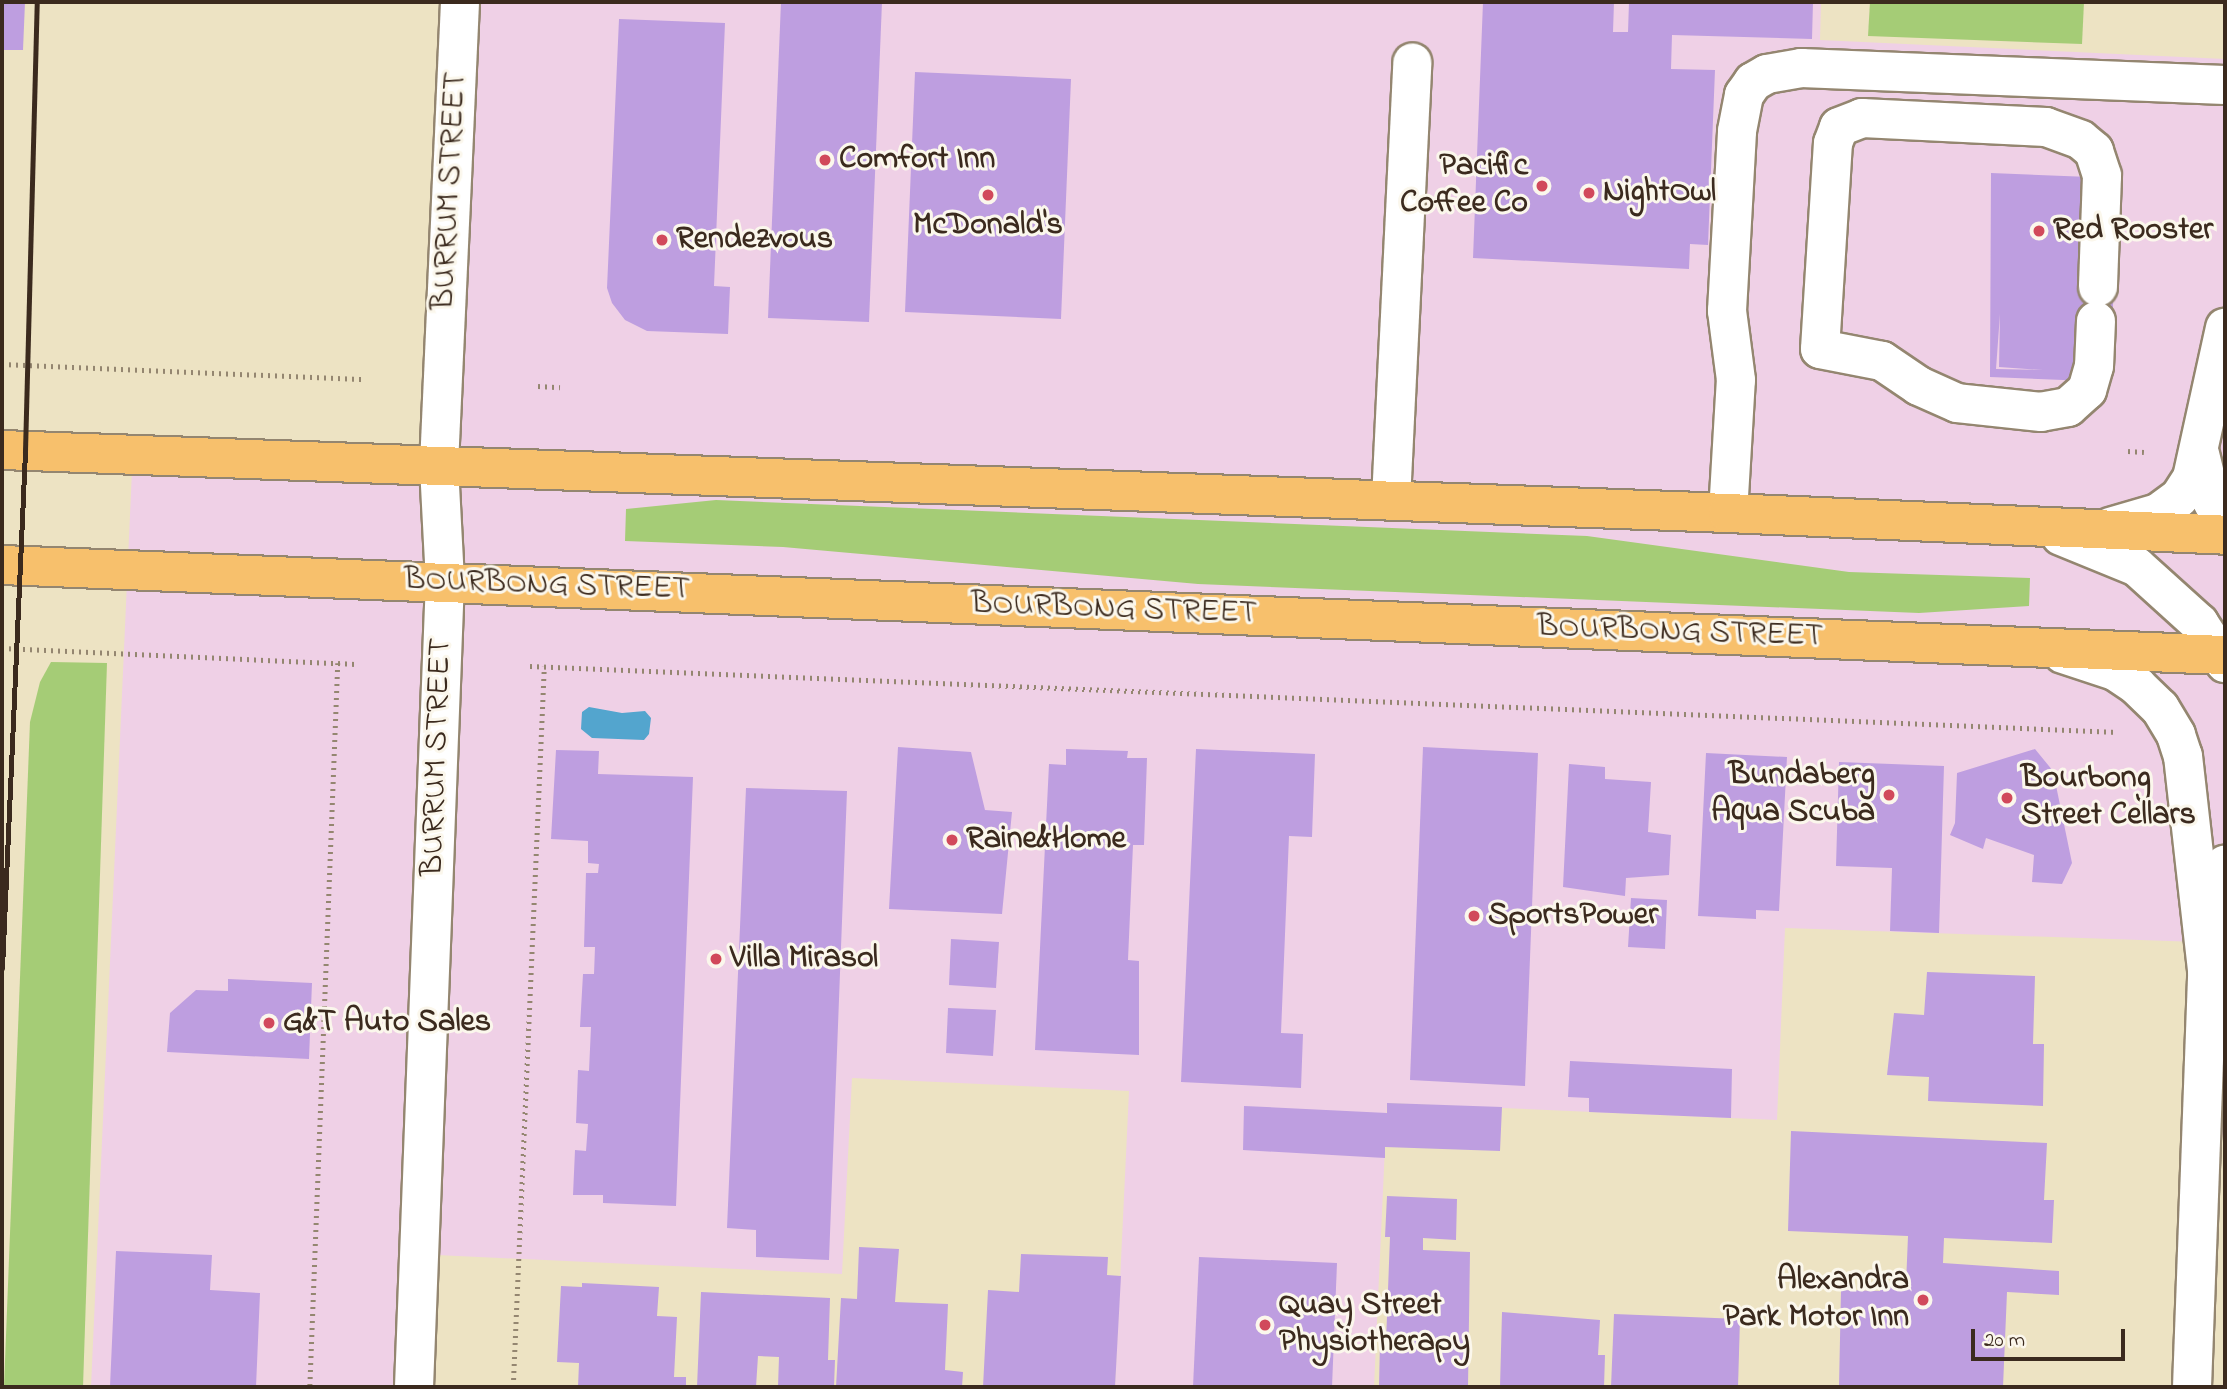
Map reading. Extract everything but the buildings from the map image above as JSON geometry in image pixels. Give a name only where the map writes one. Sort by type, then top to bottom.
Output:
[{"type":"main road","points":[[2,450],[1391,500],[2225,535]]},
{"type":"main road","name":"BOURBONG STREET","points":[[2,565],[445,581],[2224,658]]},
{"type":"street","name":"BURRUM STREET","points":[[414,1387],[445,581],[439,465],[460,2]]},
{"type":"street","points":[[1391,500],[1412,63]]},
{"type":"street","points":[[1728,513],[1736,380],[1727,311],[1737,131],[1744,95],[1754,82],[1767,74],[1801,68],[2225,85]]},
{"type":"street","points":[[1852,119],[2066,131],[2094,151],[2102,176],[2094,366],[2087,390],[2080,400],[2055,410],[1957,403],[1919,386],[1882,361],[1821,349],[1835,134],[1852,119]]},
{"type":"street","points":[[2095,530],[2158,513],[2179,498],[2200,454],[2225,328]]},
{"type":"street","points":[[2200,454],[2211,499],[2225,527]]},
{"type":"street","points":[[2007,526],[2067,537],[2137,567],[2199,623],[2224,658]]},
{"type":"street","points":[[2039,648],[2115,671],[2160,708],[2176,735],[2183,756],[2207,970]]},
{"type":"street","points":[[2192,1387],[2207,970],[2225,865]]},
{"type":"path","points":[[2,364],[366,379]]},
{"type":"path","points":[[538,386],[560,387]]},
{"type":"path","points":[[2128,450],[2144,452]]},
{"type":"path","points":[[2,648],[355,664]]},
{"type":"path","points":[[310,1387],[338,663]]},
{"type":"path","points":[[530,666],[2123,732]]},
{"type":"path","points":[[513,1387],[544,667]]},
{"type":"shaded area","points":[[454,2],[1821,2],[1820,40],[2225,59],[2225,1135],[2195,1134],[2198,942],[1785,928],[1777,1120],[1387,1103],[1374,1387],[1115,1387],[1129,1091],[852,1078],[842,1274],[416,1254],[411,1387],[91,1387],[133,448],[433,459]]},
{"type":"green space","points":[[1870,2],[2084,2],[2082,44],[1868,36]]},
{"type":"green space","points":[[716,500],[1587,536],[1849,572],[2030,578],[2029,606],[1919,613],[1198,584],[783,547],[625,541],[626,509]]},
{"type":"green space","points":[[51,662],[107,663],[83,1387],[4,1387],[30,722],[40,682]]},
{"type":"water","points":[[589,707],[622,713],[645,711],[651,718],[649,734],[644,740],[592,738],[581,729],[582,712]]},
{"type":"railway","points":[[2,968],[25,451],[37,2]]},
{"type":"place","name":"Comfort Inn","points":[[825,160]]},
{"type":"place","name":"Pacific Coffee Co","points":[[1542,186]]},
{"type":"place","name":"NightOwl","points":[[1589,193]]},
{"type":"place","name":"McDonald's","points":[[988,195]]},
{"type":"place","name":"Red Rooster","points":[[2039,231]]},
{"type":"place","name":"Rendezvous","points":[[662,240]]},
{"type":"place","name":"Bundaberg Aqua Scuba","points":[[1889,795]]},
{"type":"place","name":"Bourbong Street Cellars","points":[[2007,798]]},
{"type":"place","name":"Raine&Home","points":[[952,840]]},
{"type":"place","name":"SportsPower","points":[[1474,916]]},
{"type":"place","name":"Villa Mirasol","points":[[716,959]]},
{"type":"place","name":"G&T Auto Sales","points":[[269,1023]]},
{"type":"place","name":"Alexandra Park Motor Inn","points":[[1923,1300]]},
{"type":"place","name":"Quay Street Physiotherapy","points":[[1265,1325]]}]
